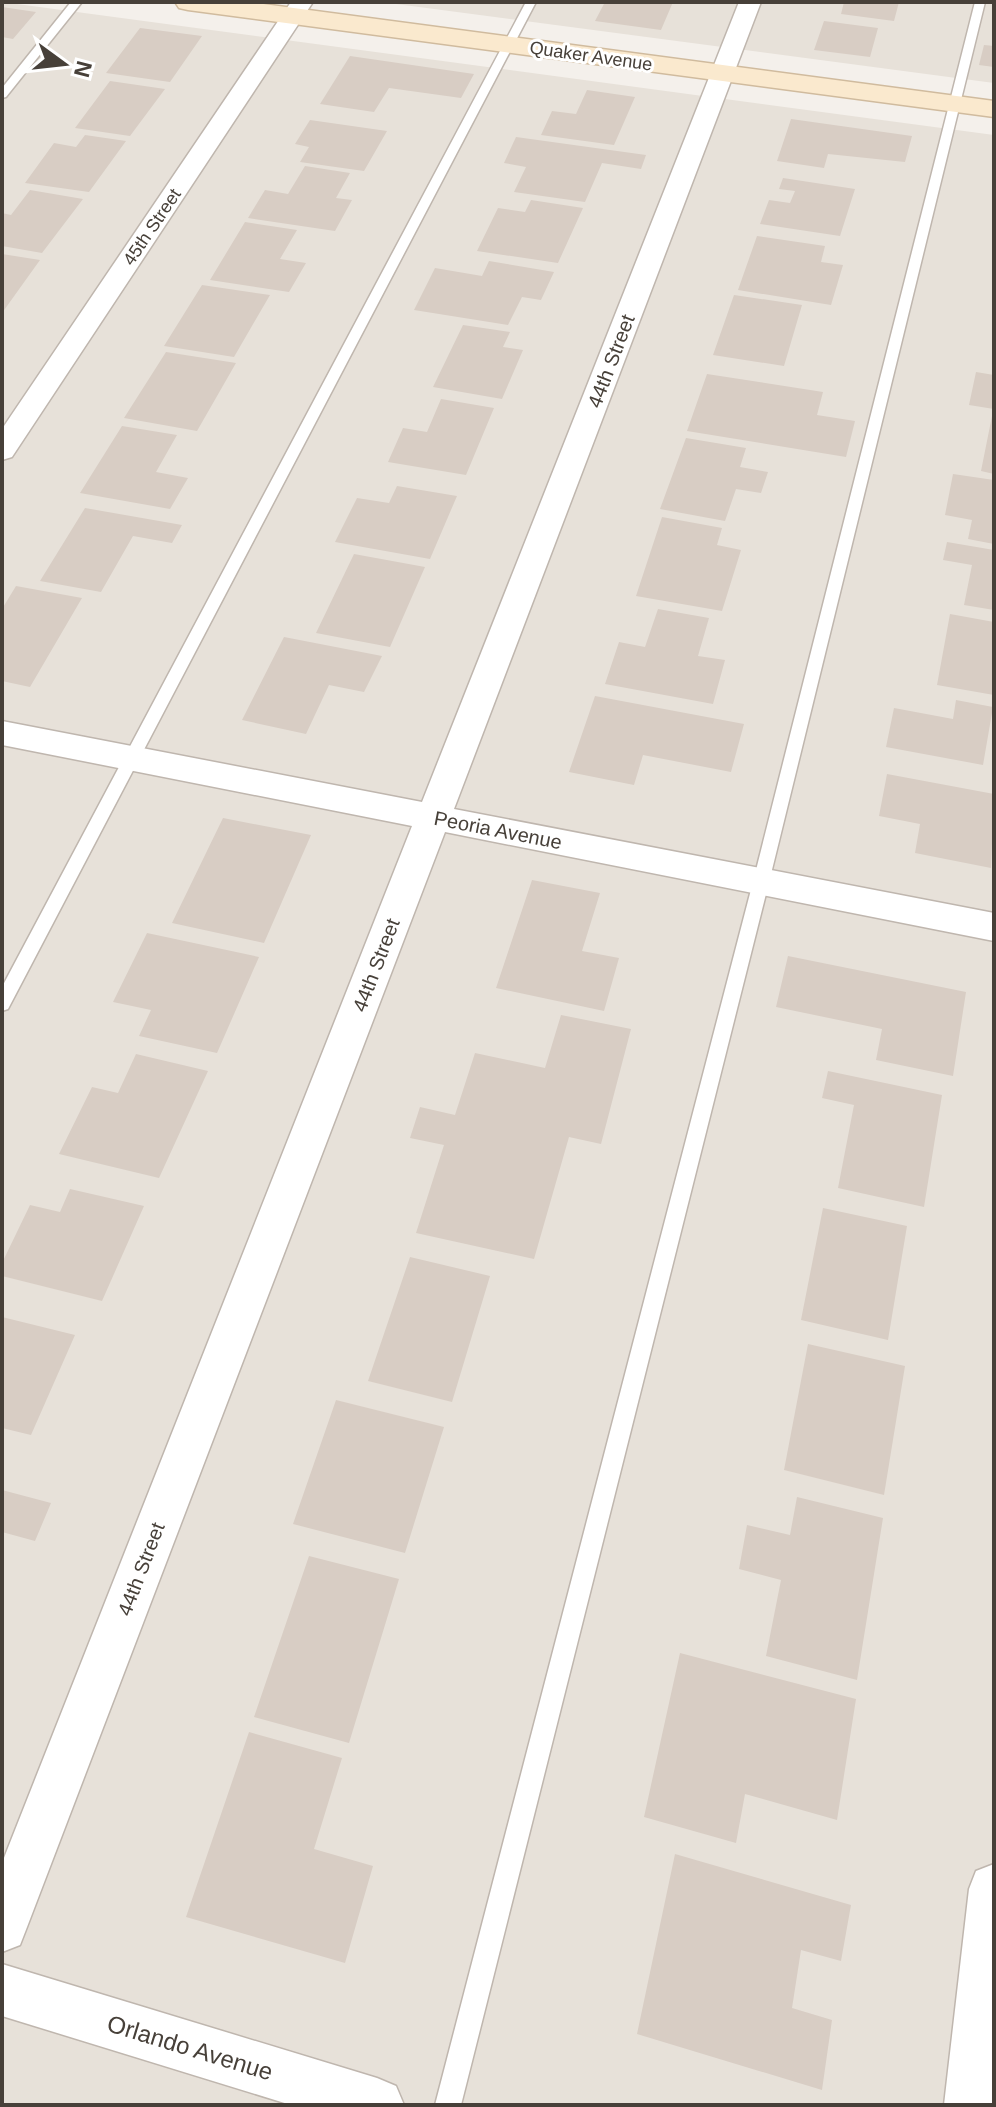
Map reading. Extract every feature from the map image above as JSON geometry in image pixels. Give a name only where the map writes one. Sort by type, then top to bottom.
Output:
[{"type":"main road","name":"Quaker Avenue","points":[[188,2],[297,9],[509,45],[994,109]]},
{"type":"street","name":"44th Street","points":[[2,1927],[750,2]]},
{"type":"street","name":"45th Street","points":[[2,451],[297,9]]},
{"type":"street","name":"Peoria Avenue","points":[[2,733],[994,927]]},
{"type":"street","points":[[971,2105],[994,1889]]},
{"type":"street","name":"Orlando Avenue","points":[[2,1990],[377,2105]]},
{"type":"lane","points":[[2,95],[77,2]]},
{"type":"lane","points":[[2,1004],[531,2]]},
{"type":"lane","points":[[448,2105],[761,882],[980,2]]},
{"type":"shaded area","points":[[2,2],[994,135],[994,2105],[2,2105]]},
{"type":"shaded area","points":[[381,2],[994,2],[994,83]]},
{"type":"building","points":[[605,2],[673,2],[661,30],[595,21]]},
{"type":"building","points":[[844,2],[899,2],[894,21],[841,14]]},
{"type":"building","points":[[2,7],[36,12],[13,39],[2,37]]},
{"type":"building","points":[[824,21],[878,28],[870,57],[814,50]]},
{"type":"building","points":[[140,28],[202,36],[170,82],[106,73]]},
{"type":"building","points":[[984,45],[994,46],[994,67],[979,65]]},
{"type":"building","points":[[350,56],[474,74],[461,98],[389,88],[374,112],[320,104]]},
{"type":"building","points":[[110,81],[165,89],[130,136],[75,128]]},
{"type":"building","points":[[587,90],[635,97],[614,145],[541,135],[552,111],[576,114]]},
{"type":"building","points":[[791,119],[912,136],[905,162],[828,154],[824,168],[777,161]]},
{"type":"building","points":[[310,120],[387,131],[364,171],[300,162],[309,147],[295,144]]},
{"type":"building","points":[[85,135],[126,141],[89,192],[25,183],[54,143],[76,147]]},
{"type":"building","points":[[516,137],[646,155],[641,169],[602,163],[585,202],[514,192],[526,167],[504,163]]},
{"type":"building","points":[[305,166],[350,173],[336,198],[352,200],[335,231],[248,218],[265,190],[288,194]]},
{"type":"building","points":[[783,178],[855,189],[840,236],[760,224],[769,200],[790,203],[795,191],[779,189]]},
{"type":"building","points":[[30,190],[83,199],[42,253],[2,246],[2,213],[11,215]]},
{"type":"building","points":[[531,200],[583,208],[558,263],[477,251],[498,208],[525,212]]},
{"type":"building","points":[[245,222],[297,230],[280,259],[306,263],[289,292],[210,280]]},
{"type":"building","points":[[757,236],[825,246],[821,262],[843,265],[831,305],[738,290]]},
{"type":"building","points":[[2,254],[40,260],[2,313]]},
{"type":"building","points":[[489,261],[554,272],[541,300],[522,297],[508,325],[414,310],[435,268],[482,276]]},
{"type":"building","points":[[202,285],[270,295],[234,357],[164,346]]},
{"type":"building","points":[[734,295],[802,305],[784,366],[713,355]]},
{"type":"building","points":[[463,325],[510,332],[503,347],[523,350],[502,399],[433,387]]},
{"type":"building","points":[[166,352],[236,363],[197,431],[124,418]]},
{"type":"building","points":[[976,372],[994,375],[994,409],[969,405]]},
{"type":"building","points":[[707,374],[823,392],[817,415],[855,421],[846,457],[687,431]]},
{"type":"building","points":[[441,399],[494,408],[466,475],[388,462],[403,428],[427,432]]},
{"type":"building","points":[[994,411],[994,474],[981,471]]},
{"type":"building","points":[[122,426],[177,435],[156,472],[188,478],[170,509],[80,493]]},
{"type":"building","points":[[686,438],[746,448],[740,467],[768,472],[761,493],[736,489],[725,521],[660,509]]},
{"type":"building","points":[[953,474],[994,480],[994,544],[968,539],[972,520],[945,515]]},
{"type":"building","points":[[397,486],[457,496],[430,559],[335,542],[357,498],[389,503]]},
{"type":"building","points":[[85,508],[182,525],[172,543],[133,536],[101,592],[40,581]]},
{"type":"building","points":[[662,517],[722,528],[717,545],[741,550],[722,611],[636,596]]},
{"type":"building","points":[[947,542],[994,550],[994,610],[964,605],[972,565],[943,560]]},
{"type":"building","points":[[354,554],[425,567],[390,647],[316,633]]},
{"type":"building","points":[[16,586],[82,598],[30,687],[2,681],[2,609]]},
{"type":"building","points":[[658,609],[709,618],[698,656],[725,660],[713,704],[605,684],[619,642],[645,647]]},
{"type":"building","points":[[950,614],[994,622],[994,695],[937,685]]},
{"type":"building","points":[[284,637],[382,656],[364,692],[329,685],[306,734],[242,720]]},
{"type":"building","points":[[595,696],[744,724],[731,772],[643,755],[634,785],[569,772]]},
{"type":"building","points":[[956,700],[993,707],[983,765],[886,747],[894,708],[953,719]]},
{"type":"building","points":[[887,774],[994,794],[991,868],[915,853],[920,824],[879,816]]},
{"type":"building","points":[[223,818],[311,835],[264,943],[172,923]]},
{"type":"building","points":[[532,880],[600,893],[582,951],[619,958],[604,1011],[496,988]]},
{"type":"building","points":[[147,933],[259,957],[217,1053],[139,1036],[151,1010],[113,1002]]},
{"type":"building","points":[[788,956],[966,992],[953,1076],[876,1060],[882,1029],[776,1007]]},
{"type":"building","points":[[561,1015],[631,1029],[601,1144],[569,1137],[534,1259],[416,1233],[444,1145],[410,1138],[420,1107],[455,1115],[475,1053],[545,1068]]},
{"type":"building","points":[[136,1054],[208,1071],[159,1178],[59,1154],[92,1087],[118,1093]]},
{"type":"building","points":[[828,1071],[942,1095],[924,1207],[838,1188],[854,1105],[822,1098]]},
{"type":"building","points":[[70,1189],[144,1206],[102,1301],[2,1276],[2,1263],[30,1205],[60,1212]]},
{"type":"building","points":[[823,1208],[907,1226],[888,1340],[801,1320]]},
{"type":"building","points":[[410,1257],[490,1276],[452,1402],[368,1381]]},
{"type":"building","points":[[2,1317],[75,1335],[31,1435],[2,1428]]},
{"type":"building","points":[[808,1344],[905,1366],[884,1495],[784,1470]]},
{"type":"building","points":[[336,1400],[444,1427],[405,1553],[293,1524]]},
{"type":"building","points":[[2,1490],[51,1503],[35,1541],[2,1532]]},
{"type":"building","points":[[797,1497],[883,1518],[857,1680],[766,1656],[781,1580],[739,1569],[747,1525],[790,1535]]},
{"type":"building","points":[[309,1556],[399,1579],[349,1743],[254,1717]]},
{"type":"building","points":[[680,1653],[856,1699],[837,1820],[745,1794],[736,1843],[644,1817]]},
{"type":"building","points":[[249,1732],[342,1758],[314,1849],[373,1866],[345,1963],[186,1917]]},
{"type":"building","points":[[675,1854],[851,1905],[841,1961],[801,1950],[792,2008],[832,2020],[822,2090],[637,2034]]}]
